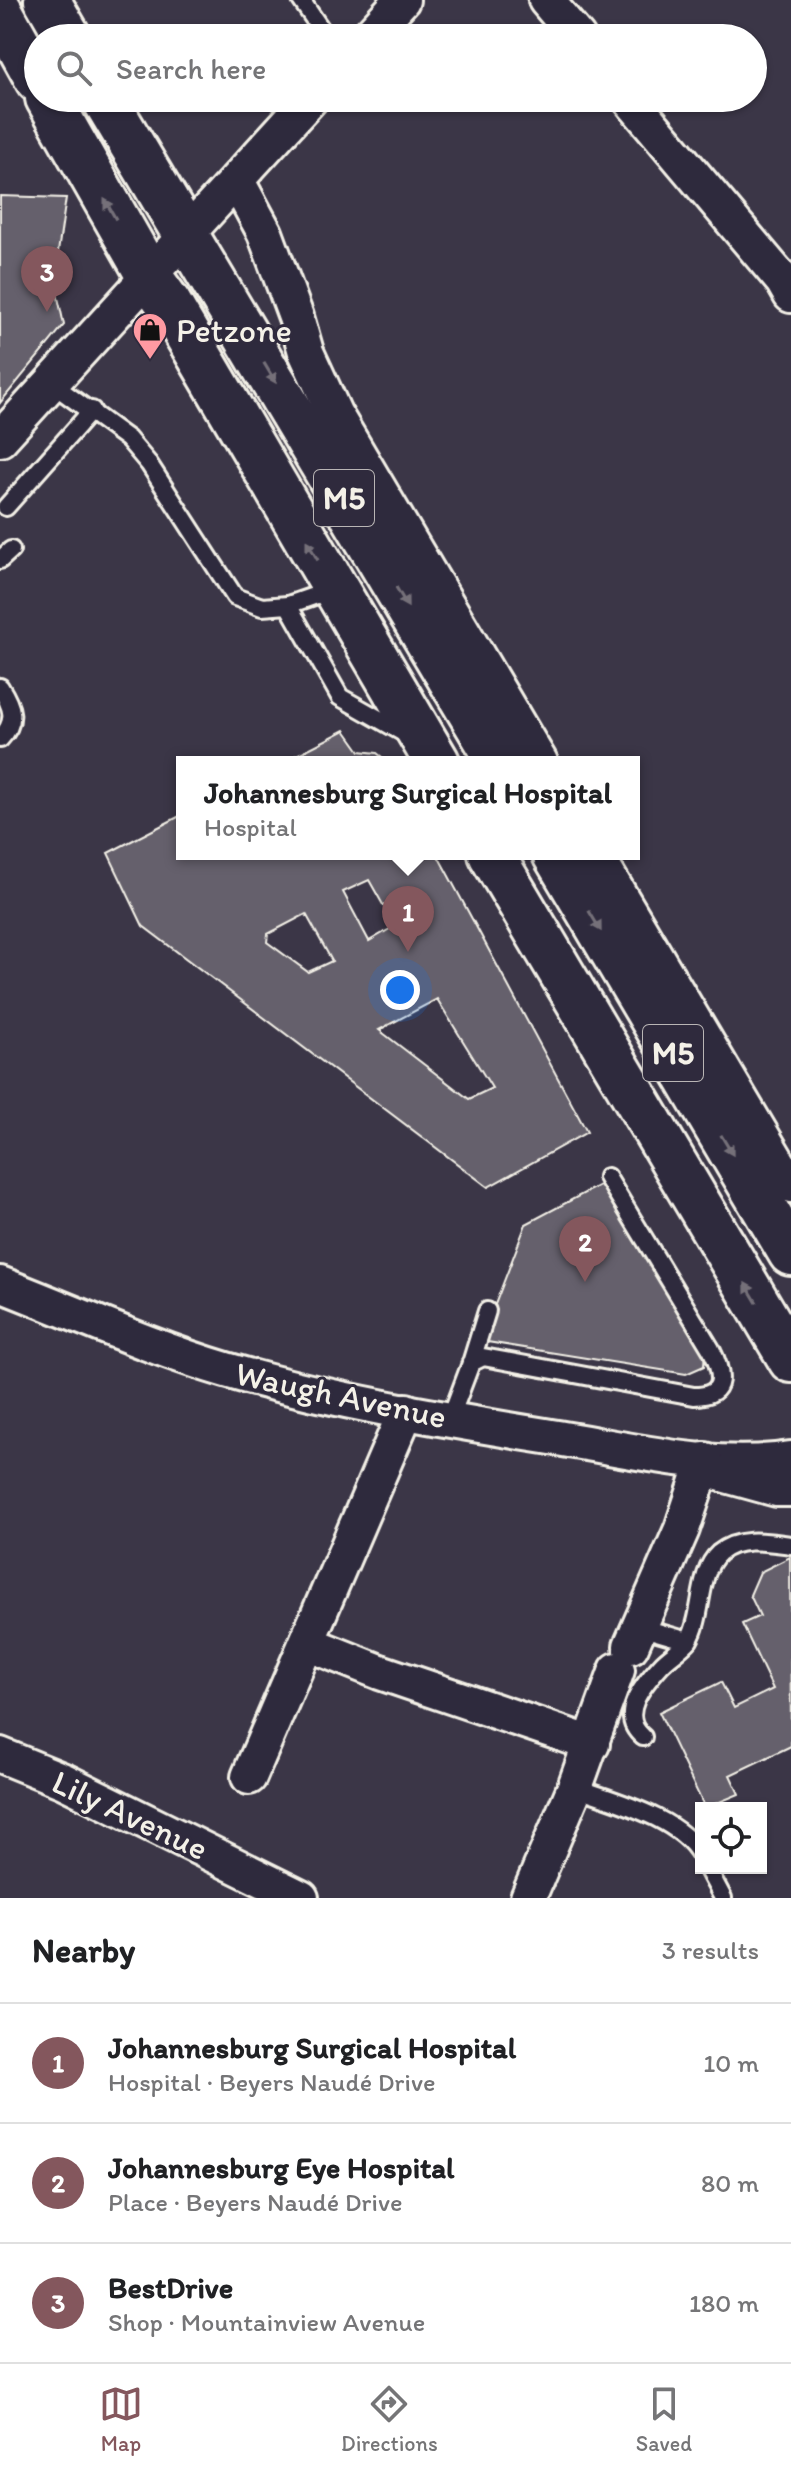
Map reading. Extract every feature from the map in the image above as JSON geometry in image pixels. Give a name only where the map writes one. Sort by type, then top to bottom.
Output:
[{"type":"main road","points":[[47,0],[61,24]]},
{"type":"main road","points":[[0,11],[24,55]]},
{"type":"main road","name":"M5","points":[[56,112],[149,276],[169,304],[432,754]]},
{"type":"main road","name":"M5","points":[[112,112],[496,756]]},
{"type":"main road","name":"M5","points":[[495,860],[791,1360]]},
{"type":"main road","name":"M5","points":[[559,860],[791,1253]]},
{"type":"street","points":[[380,24],[402,0]]},
{"type":"street","points":[[546,0],[566,24]]},
{"type":"street","points":[[0,439],[237,181],[272,126],[292,112]]},
{"type":"street","points":[[641,112],[788,283]]},
{"type":"street","points":[[237,181],[265,233],[306,352],[335,415],[536,756]]},
{"type":"street","points":[[599,860],[791,1185]]},
{"type":"street","name":"Waugh Avenue","points":[[0,1284],[223,1369],[287,1387],[701,1463],[791,1459]]},
{"type":"street","points":[[249,1777],[406,1411]]},
{"type":"street","points":[[528,1898],[629,1648],[682,1529],[701,1463]]},
{"type":"street","name":"Waugh Avenue","points":[[701,1463],[740,1481],[791,1489]]},
{"type":"street","points":[[307,1643],[380,1672],[592,1744]]},
{"type":"street","name":"Lily Avenue","points":[[0,1755],[64,1781],[301,1898]]},
{"type":"lane","points":[[301,0],[317,24]]},
{"type":"lane","points":[[51,383],[128,439],[149,464],[235,597],[262,607],[288,605],[335,589]]},
{"type":"lane","points":[[6,507],[92,410]]},
{"type":"lane","points":[[288,605],[340,697],[432,754]]},
{"type":"lane","points":[[0,687],[10,702],[13,717],[9,730],[0,739]]},
{"type":"lane","points":[[471,1363],[476,1358],[489,1357],[694,1396],[713,1392],[719,1385],[720,1367],[711,1349],[607,1177]]},
{"type":"lane","points":[[450,1419],[487,1311]]},
{"type":"lane","points":[[643,1737],[633,1728],[630,1719],[635,1701],[662,1665],[688,1641],[708,1572],[717,1554],[732,1544],[757,1541],[791,1545]]},
{"type":"lane","points":[[629,1648],[688,1641]]},
{"type":"lane","points":[[575,1787],[649,1814],[695,1845]]},
{"type":"lane","points":[[710,1874],[723,1898]]},
{"type":"building","points":[[0,196],[66,198],[54,279],[64,325],[0,403]]},
{"type":"building","points":[[345,730],[360,751],[381,756],[295,756]]},
{"type":"building","points":[[176,818],[176,860],[440,860],[587,1132],[488,1187],[143,926],[108,853]],"holes":[[[369,880],[395,926],[369,941],[343,892]],[[306,914],[332,961],[308,972],[267,942],[268,934]],[[437,999],[492,1088],[469,1099],[379,1030]]]},
{"type":"building","points":[[607,1181],[705,1349],[704,1366],[686,1374],[481,1341],[526,1224]]},
{"type":"building","points":[[790,1557],[791,1746],[730,1775],[739,1794],[720,1802],[702,1802],[659,1712],[721,1682],[734,1708],[773,1689],[742,1624],[760,1616],[750,1595],[760,1572]]},
{"type":"place","name":"BestDrive","points":[[47,312]]},
{"type":"place","name":"Petzone","points":[[150,361]]},
{"type":"place","name":"Johannesburg Surgical Hospital","points":[[408,952]]},
{"type":"place","name":"Johannesburg Eye Hospital","points":[[585,1282]]}]
